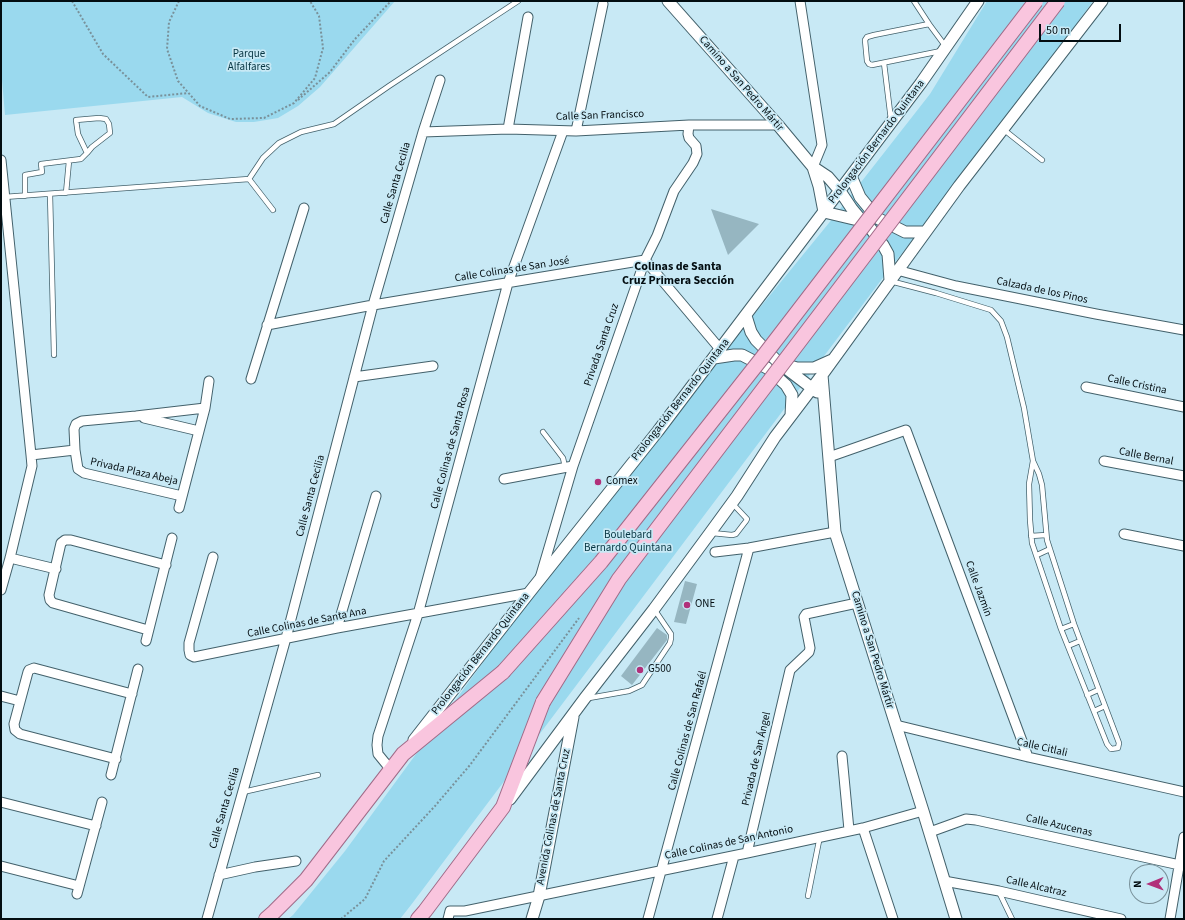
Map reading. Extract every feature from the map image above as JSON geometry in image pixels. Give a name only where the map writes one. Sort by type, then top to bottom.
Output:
[{"type":"main road","points":[[403,754],[503,672],[601,562],[762,358],[1036,1]]},
{"type":"main road","points":[[418,919],[503,808],[543,702],[619,579],[1058,1]]},
{"type":"main road","name":"Prolongación Bernardo Quintana","points":[[266,919],[306,880],[403,754]]},
{"type":"street","name":"Camino a San Pedro Mártir","points":[[668,1],[814,167],[828,177],[852,209],[871,229],[888,254],[890,280]]},
{"type":"street","points":[[800,1],[822,145],[814,167]]},
{"type":"street","name":"Prolongación Bernardo Quintana","points":[[403,754],[717,354],[921,83],[978,1]]},
{"type":"street","points":[[503,808],[654,609],[732,503],[776,437],[925,232],[1102,1]]},
{"type":"street","points":[[576,131],[603,4]]},
{"type":"street","points":[[508,129],[528,17]]},
{"type":"street","name":"Calle Santa Cecilia","points":[[207,919],[286,638],[373,305],[423,132],[440,80]]},
{"type":"street","name":"Calle San Francisco","points":[[423,132],[508,129],[576,131],[689,124],[778,125]]},
{"type":"street","name":"Privada Santa Cruz","points":[[538,583],[569,467],[645,260],[657,236],[674,191],[697,154],[696,146],[689,138],[689,124]]},
{"type":"street","name":"Calle Colinas de Santa Rosa","points":[[391,770],[378,754],[377,741],[418,614],[508,283],[563,131]]},
{"type":"street","points":[[1,160],[3,197],[32,466],[10,558],[2,578],[1,590]]},
{"type":"street","name":"Camino a San Pedro Mártir","points":[[814,167],[820,186],[824,212]]},
{"type":"street","points":[[851,176],[860,197],[879,219],[905,232],[925,232]]},
{"type":"street","points":[[251,379],[304,208]]},
{"type":"street","points":[[824,212],[862,221]]},
{"type":"street","points":[[645,260],[717,354],[742,355],[767,368],[786,385],[792,395],[791,416]]},
{"type":"street","name":"Calle Colinas de San José","points":[[267,325],[373,305],[645,260]]},
{"type":"street","name":"Calzada de los Pinos","points":[[897,270],[956,286],[1184,330]]},
{"type":"street","points":[[746,316],[751,332],[756,340],[779,363],[824,397]]},
{"type":"street","points":[[779,363],[798,368],[814,368],[834,358]]},
{"type":"street","points":[[354,377],[433,366]]},
{"type":"street","name":"Camino a San Pedro Mártir","points":[[822,375],[835,532],[956,919]]},
{"type":"street","name":"Privada Plaza Abeja","points":[[179,508],[205,408],[209,381]]},
{"type":"street","name":"Calle Cristina","points":[[1086,387],[1184,407]]},
{"type":"street","name":"Privada Plaza Abeja","points":[[182,496],[84,473],[78,470],[74,429],[76,424],[82,421],[205,408]]},
{"type":"street","name":"Privada Plaza Abeja","points":[[136,416],[199,431]]},
{"type":"street","name":"Calle Jazmín","points":[[829,456],[906,430],[1028,757]]},
{"type":"street","points":[[31,456],[75,450]]},
{"type":"street","name":"Calle Bernal","points":[[1104,461],[1184,476]]},
{"type":"street","points":[[504,479],[569,467]]},
{"type":"street","points":[[337,628],[376,496]]},
{"type":"street","points":[[715,552],[750,548],[835,532]]},
{"type":"street","points":[[1124,534],[1184,546]]},
{"type":"street","points":[[146,641],[172,538]]},
{"type":"street","points":[[148,630],[53,603],[50,600],[49,595],[61,544],[63,541],[68,539],[166,564]]},
{"type":"street","name":"Calle Colinas de San Rafaél","points":[[648,919],[750,548]]},
{"type":"street","name":"Calle Colinas de Santa Ana","points":[[213,557],[189,643],[190,655],[194,657],[337,628],[529,593]]},
{"type":"street","points":[[10,558],[56,569]]},
{"type":"street","name":"Privada de San Ángel","points":[[747,853],[790,670],[810,650],[804,618],[806,614],[857,603]]},
{"type":"street","points":[[116,759],[18,733],[14,727],[14,724],[28,672],[34,668],[132,694]]},
{"type":"street","points":[[111,776],[138,669]]},
{"type":"street","points":[[1,696],[20,701]]},
{"type":"street","name":"Avenida Colinas de Santa Cruz","points":[[532,919],[539,896],[573,714]]},
{"type":"street","name":"Calle Citlali","points":[[896,725],[1028,757],[1184,792]]},
{"type":"street","points":[[842,756],[849,830]]},
{"type":"street","points":[[1,802],[96,826]]},
{"type":"street","points":[[1,866],[78,890],[102,802]]},
{"type":"street","name":"Calle Colinas de San Antonio","points":[[449,915],[863,828],[923,811]]},
{"type":"street","name":"Calle Azucenas","points":[[930,832],[966,819],[976,820],[1182,865]]},
{"type":"street","points":[[863,828],[893,919]]},
{"type":"street","points":[[1170,919],[1182,865],[1184,837]]},
{"type":"street","points":[[717,919],[734,856]]},
{"type":"street","points":[[219,875],[255,867],[296,861]]},
{"type":"street","name":"Calle Alcatraz","points":[[944,881],[999,891],[1121,919]]},
{"type":"lane","points":[[249,179],[263,158],[279,143],[301,132],[334,124],[518,1]]},
{"type":"lane","points":[[914,1],[929,24],[945,49],[884,63],[869,64],[867,61],[864,44],[867,37],[929,24]]},
{"type":"lane","points":[[884,63],[891,122]]},
{"type":"lane","points":[[25,196],[25,175],[42,172],[41,164],[81,159],[87,153],[92,147],[110,133],[109,124],[106,119],[99,118],[76,120],[78,134],[87,153]]},
{"type":"lane","points":[[1003,129],[1042,160]]},
{"type":"lane","points":[[66,193],[69,161]]},
{"type":"lane","points":[[3,197],[249,179]]},
{"type":"lane","points":[[249,179],[273,210]]},
{"type":"lane","points":[[50,194],[54,355]]},
{"type":"lane","points":[[890,280],[991,310],[1001,321],[1007,337],[1024,408],[1033,460],[1042,485],[1046,535],[1074,624],[1119,744],[1118,748],[1111,749],[1107,744],[1061,629],[1031,536],[1029,484],[1033,460]]},
{"type":"lane","points":[[543,432],[569,467]]},
{"type":"lane","points":[[710,533],[736,534],[746,521],[747,519],[732,503]]},
{"type":"lane","points":[[1031,536],[1046,535]]},
{"type":"lane","points":[[1037,555],[1050,549]]},
{"type":"lane","points":[[585,698],[629,691],[642,685],[671,638],[671,634],[654,609]]},
{"type":"lane","points":[[1061,629],[1074,624]]},
{"type":"lane","points":[[1068,646],[1080,641]]},
{"type":"lane","points":[[1087,695],[1098,690]]},
{"type":"lane","points":[[1094,711],[1105,706]]},
{"type":"lane","points":[[243,792],[318,776]]},
{"type":"lane","points":[[808,896],[820,836]]},
{"type":"lane","points":[[999,891],[1012,919]]},
{"type":"path","points":[[72,1],[103,54],[148,97],[188,93]]},
{"type":"path","points":[[179,1],[170,22],[167,49],[178,81],[200,106],[230,119],[264,118],[294,103],[330,72],[355,39],[391,1]]},
{"type":"path","points":[[294,103],[315,78],[323,48],[319,16],[310,1]]},
{"type":"green space","name":"Parque Alfalfares","points":[[1,1],[395,1],[320,87],[298,106],[278,118],[254,122],[236,122],[208,113],[182,97],[5,115],[1,68]]},
{"type":"green space","name":"Boulebard Bernardo Quintana","points":[[987,1],[1093,1],[1005,123],[888,271],[400,919],[288,919],[293,915],[345,851],[594,511],[833,218],[930,94]]},
{"type":"building","points":[[711,209],[759,224],[728,255]]},
{"type":"building","points":[[685,581],[697,584],[686,624],[674,622]]},
{"type":"building","points":[[657,628],[667,635],[667,640],[632,685],[621,676]]},
{"type":"place","name":"Comex","points":[[598,482]]},
{"type":"place","name":"ONE","points":[[687,605]]},
{"type":"place","name":"G500","points":[[640,670]]},
{"type":"district","name":"Colinas de Santa Cruz Primera Sección","points":[[678,274]]}]
